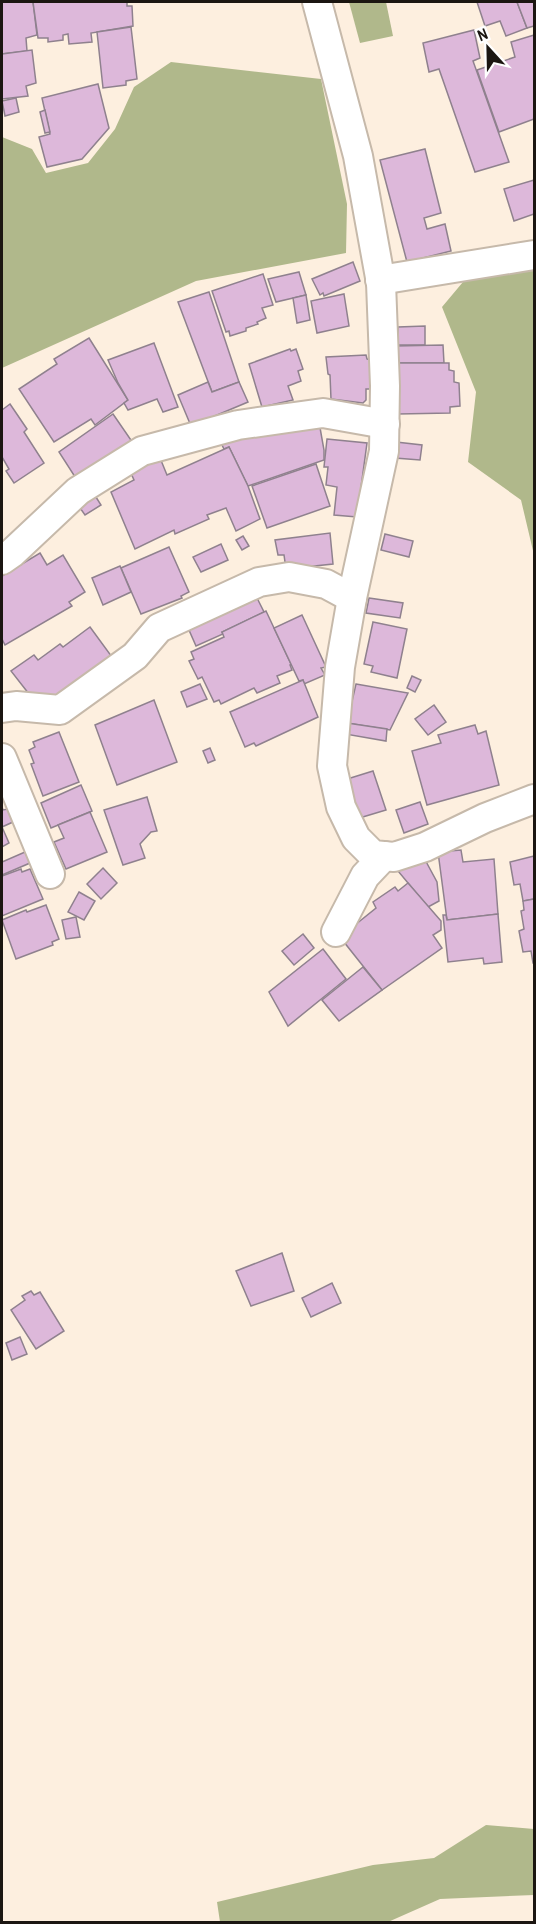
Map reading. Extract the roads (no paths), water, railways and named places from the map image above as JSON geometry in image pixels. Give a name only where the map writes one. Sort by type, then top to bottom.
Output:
[{"type":"street","points":[[317,2],[358,156],[380,280],[385,424],[384,451],[352,598],[340,667],[332,766],[341,807],[356,838],[373,855],[394,857],[425,847],[485,818],[534,799]]},
{"type":"street","points":[[380,280],[534,255]]},
{"type":"street","points":[[2,561],[20,547],[78,491],[142,451],[238,424],[323,413],[385,424]]},
{"type":"street","points":[[2,708],[16,706],[60,710],[135,656],[159,628],[259,582],[289,577],[326,584],[352,598]]},
{"type":"street","points":[[2,758],[50,874]]},
{"type":"street","points":[[336,932],[365,876],[384,856]]}]
